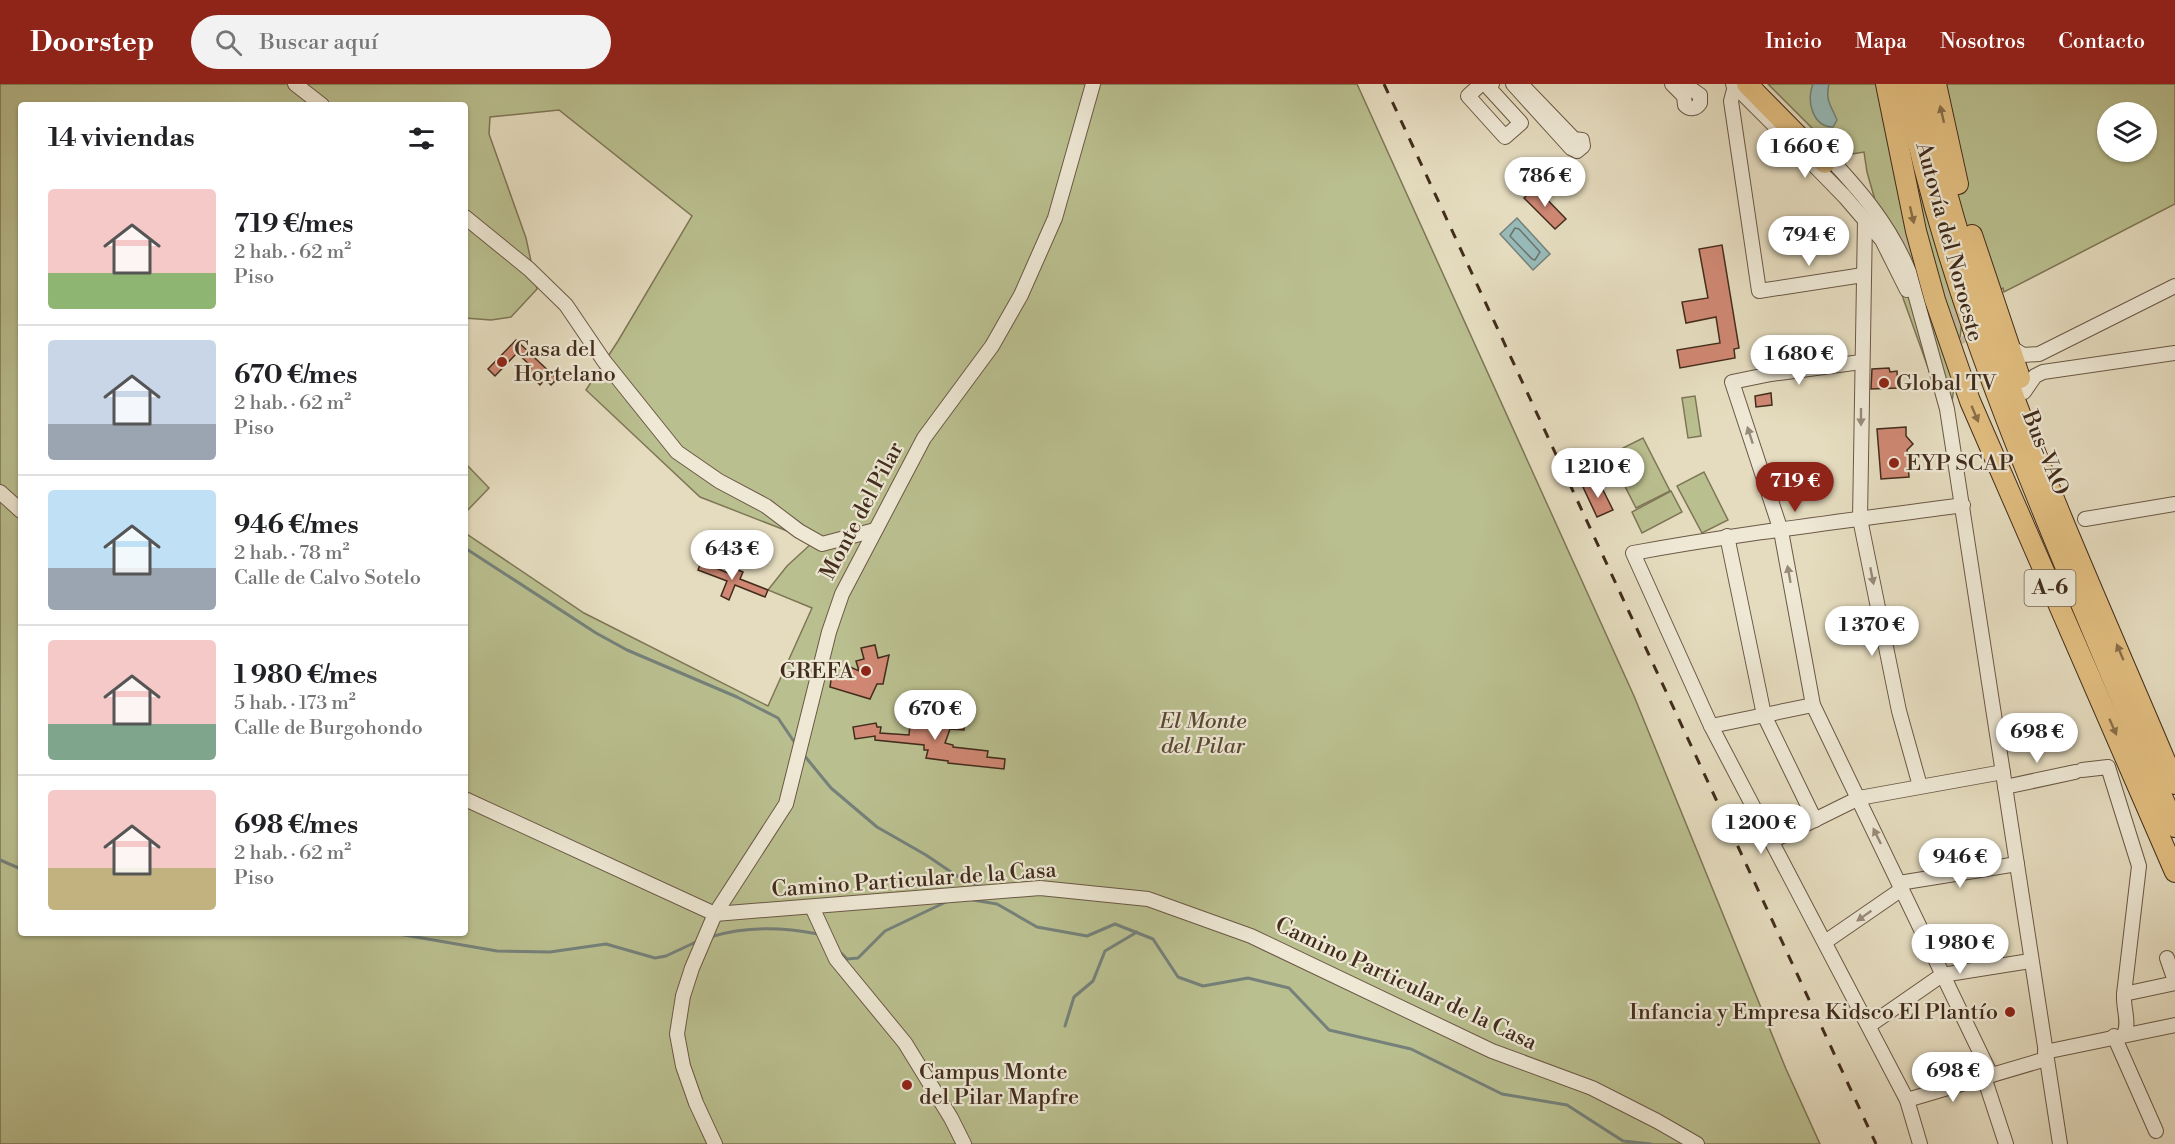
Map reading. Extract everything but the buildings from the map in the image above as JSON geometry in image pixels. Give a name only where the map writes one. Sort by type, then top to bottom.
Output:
[{"type":"highway","points":[[1877,84],[1899,158]]},
{"type":"highway","name":"Autovía del Noroeste","points":[[1886,84],[1899,158],[1935,300],[1970,401],[2175,872]]},
{"type":"highway","name":"Bus-VAO","points":[[1905,84],[1934,212],[1955,282],[1983,361],[2032,487],[2175,827]]},
{"type":"highway","name":"Autovía del Noroeste","points":[[1921,84],[1929,123],[1971,280],[2005,378],[2175,784]]},
{"type":"highway","points":[[1936,84],[1966,214],[2024,392],[2062,499],[2059,508]]},
{"type":"highway","points":[[1738,85],[1825,163]]},
{"type":"highway","points":[[1964,343],[2018,482],[2100,667],[2144,754]]},
{"type":"street","points":[[296,84],[318,102]]},
{"type":"street","name":"Monte del Pilar","points":[[715,1144],[696,1103],[683,1066],[677,1034],[683,996],[692,968],[715,914],[786,804],[829,632],[842,594],[924,438],[992,346],[1021,295],[1055,218],[1093,84]]},
{"type":"street","points":[[1481,84],[1468,96],[1505,137],[1521,123],[1489,88],[1492,84]]},
{"type":"street","points":[[1513,84],[1571,148],[1575,151],[1581,150],[1582,140],[1574,139],[1521,84]]},
{"type":"street","points":[[1672,84],[1684,96],[1685,105],[1696,108],[1700,103],[1700,95],[1690,91],[1684,84]]},
{"type":"street","points":[[1758,84],[1866,197],[1896,255]]},
{"type":"street","points":[[1863,275],[1759,291],[1731,101],[1738,85],[1845,197],[1909,272],[1947,409],[2006,787],[2030,961],[2060,1144]]},
{"type":"street","points":[[468,219],[566,304],[604,361],[677,452],[694,465],[766,506],[799,531],[822,544],[875,530]]},
{"type":"street","points":[[1864,220],[1860,519],[1899,711],[1920,786]]},
{"type":"street","points":[[2009,346],[2023,355],[2039,354],[2175,286]]},
{"type":"street","points":[[2024,392],[2035,376],[2043,372],[2175,353]]},
{"type":"street","points":[[1861,362],[1771,374],[1732,382],[1781,531],[1813,705],[1901,886],[1987,1076],[2006,1144]]},
{"type":"street","points":[[0,492],[18,509]]},
{"type":"street","points":[[2085,519],[2175,504]]},
{"type":"street","points":[[1920,1144],[1907,1100],[1870,1025],[1711,726],[1633,553],[1727,536],[1781,531],[1963,505]]},
{"type":"street","points":[[1727,536],[1764,715],[1815,820]]},
{"type":"street","points":[[1711,726],[1813,705]]},
{"type":"street","points":[[2006,787],[2108,767],[2139,866],[2123,1005],[2128,1026],[2119,1036]]},
{"type":"street","points":[[1772,841],[1859,798],[2003,772]]},
{"type":"street","name":"Camino Particular de la Casa","points":[[468,800],[715,914],[916,896],[1040,888],[1148,899],[1251,936],[1492,1051],[1592,1088],[1658,1121],[1697,1144]]},
{"type":"street","points":[[1825,942],[1901,886],[2017,864]]},
{"type":"street","points":[[812,907],[836,959],[904,1043],[951,1118],[964,1144]]},
{"type":"street","points":[[2124,994],[2175,982],[2167,958]]},
{"type":"street","points":[[1870,1025],[1942,975],[2030,961]]},
{"type":"street","points":[[1907,1100],[2046,1056],[2119,1036],[2175,1026]]},
{"type":"street","points":[[2119,1036],[2156,1131]]},
{"type":"green space","name":"El Monte del Pilar","points":[[0,84],[1357,84],[1634,696],[1786,1069],[1820,1144],[0,1144]]},
{"type":"green space","points":[[1768,84],[2175,84],[2175,204],[2004,292],[2003,288],[1964,306],[1949,426],[1903,298],[1867,172],[1864,152],[1852,154],[1833,149]]},
{"type":"green space","points":[[1695,396],[1701,436],[1688,438],[1682,398]]},
{"type":"green space","points":[[1643,438],[1670,491],[1636,508],[1609,455]]},
{"type":"green space","points":[[468,466],[489,488],[468,510]]},
{"type":"green space","points":[[1704,472],[1728,520],[1702,533],[1677,486]]},
{"type":"green space","points":[[1671,491],[1682,512],[1642,533],[1632,512]]},
{"type":"water","points":[[1813,84],[1829,84],[1828,99],[1837,120],[1833,127],[1820,122],[1812,111],[1810,97]]},
{"type":"water","points":[[1517,218],[1550,254],[1533,270],[1500,234]]},
{"type":"waterway","points":[[468,550],[596,633],[627,650],[737,697],[778,718],[797,746]]},
{"type":"waterway","points":[[803,754],[831,788],[877,827],[957,876],[983,887]]},
{"type":"waterway","points":[[0,860],[18,868]]},
{"type":"waterway","points":[[973,900],[997,904],[1037,927],[1087,936],[1115,924],[1153,939],[1178,977],[1203,986],[1248,978],[1289,988],[1329,1030],[1411,1049],[1502,1094],[1567,1105],[1623,1141],[1651,1144]]},
{"type":"waterway","points":[[841,953],[847,959],[858,958],[885,931],[948,901]]},
{"type":"waterway","points":[[710,937],[750,929],[791,930],[818,934]]},
{"type":"waterway","points":[[1065,1026],[1074,997],[1093,981],[1105,951],[1137,932]]},
{"type":"waterway","points":[[410,936],[497,951],[550,952],[606,944],[655,958],[666,956],[698,941]]},
{"type":"tunnel","points":[[1825,163],[1861,203]]},
{"type":"tunnel","points":[[1893,239],[1944,304],[1964,343]]},
{"type":"railway","points":[[1384,84],[1876,1144]]},
{"type":"place","name":"Casa del Hortelano","points":[[502,362]]},
{"type":"place","name":"Global TV","points":[[1884,383]]},
{"type":"place","name":"EYP SCAP","points":[[1894,463]]},
{"type":"place","name":"GREFA","points":[[866,671]]},
{"type":"place","name":"Infancia y Empresa Kidsco El Plantío","points":[[2010,1012]]},
{"type":"place","name":"Campus Monte del Pilar Mapfre","points":[[907,1085]]}]
